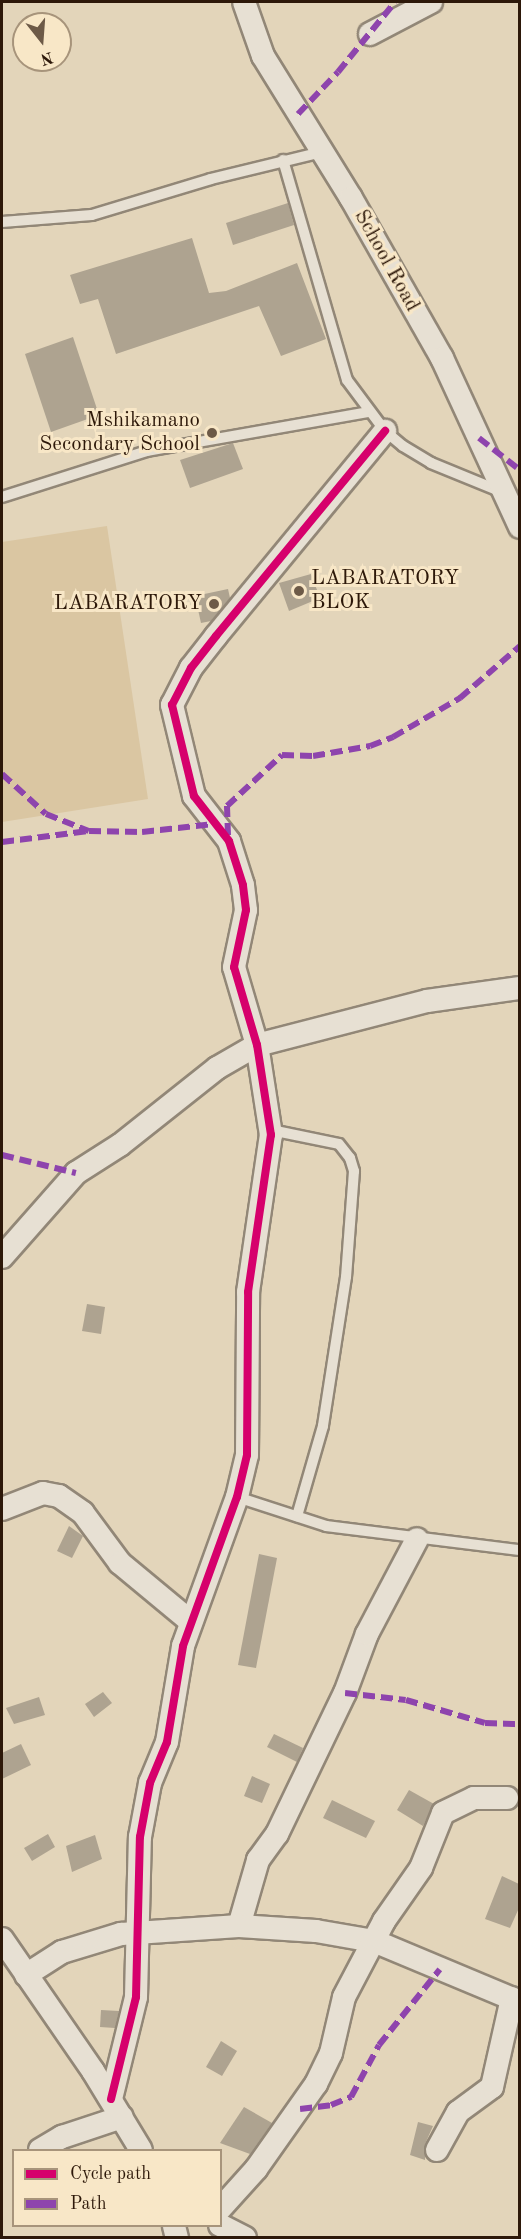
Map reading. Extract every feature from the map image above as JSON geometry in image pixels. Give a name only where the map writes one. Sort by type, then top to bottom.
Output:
[{"type":"street","name":"School Road","points":[[244,2],[263,56],[322,152],[442,358],[519,527]]},
{"type":"street","points":[[370,34],[431,2]]},
{"type":"street","points":[[116,2108],[134,2011],[140,1837],[146,1802],[167,1742],[183,1646],[237,1497],[247,1455],[248,1292],[271,1130],[257,1046],[234,967],[246,910],[243,885],[229,841],[194,796],[172,705],[191,668],[385,431]]},
{"type":"street","points":[[2,1257],[76,1173],[120,1145],[217,1068],[257,1046],[427,1001],[519,988]]},
{"type":"street","points":[[2,1509],[43,1493],[59,1496],[83,1513],[120,1563],[191,1622]]},
{"type":"street","points":[[239,1926],[258,1860],[278,1834],[345,1693],[367,1634],[417,1539]]},
{"type":"street","points":[[222,2207],[256,2169],[316,2084],[331,2053],[337,2013],[374,1941],[422,1868],[444,1811],[474,1798],[507,1798]]},
{"type":"street","points":[[26,1975],[62,1952],[137,1932],[239,1926],[316,1930],[374,1941],[516,2000],[492,2087],[458,2112],[436,2150]]},
{"type":"street","points":[[2,1939],[116,2108],[140,2149]]},
{"type":"street","points":[[43,2149],[116,2108]]},
{"type":"street","points":[[222,2226],[245,2238]]},
{"type":"lane","points":[[2,222],[92,215],[283,160],[322,152]]},
{"type":"lane","points":[[283,160],[322,292],[333,343],[347,380],[385,431],[431,463],[502,492]]},
{"type":"lane","points":[[2,497],[147,451],[369,412]]},
{"type":"lane","points":[[271,1130],[339,1144],[350,1158],[354,1171],[346,1277],[323,1426],[297,1516]]},
{"type":"lane","points":[[237,1497],[326,1526],[519,1550]]},
{"type":"shaded area","points":[[107,526],[148,799],[2,822],[2,542]]},
{"type":"building","points":[[288,203],[294,225],[233,245],[226,223]]},
{"type":"building","points":[[192,238],[209,293],[226,291],[297,263],[326,339],[281,356],[259,306],[116,354],[98,299],[80,304],[70,275]]},
{"type":"building","points":[[73,337],[99,415],[51,432],[25,354]]},
{"type":"building","points":[[233,443],[243,469],[190,488],[180,460]]},
{"type":"building","name":"LABARATORY BLOK","points":[[311,574],[320,598],[289,611],[279,583]]},
{"type":"building","name":"LABARATORY","points":[[228,589],[230,598],[211,621],[201,623],[195,596]]},
{"type":"building","points":[[87,1304],[105,1307],[101,1334],[82,1331]]},
{"type":"building","points":[[69,1526],[83,1536],[72,1558],[57,1551]]},
{"type":"building","points":[[259,1554],[277,1558],[256,1668],[238,1665]]},
{"type":"building","points":[[103,1692],[112,1703],[94,1717],[85,1704]]},
{"type":"building","points":[[39,1697],[45,1715],[14,1724],[6,1708]]},
{"type":"building","points":[[274,1734],[303,1748],[297,1762],[267,1747]]},
{"type":"building","points":[[21,1744],[31,1765],[2,1779],[2,1753]]},
{"type":"building","points":[[252,1776],[270,1784],[262,1803],[244,1796]]},
{"type":"building","points":[[409,1790],[434,1804],[423,1826],[397,1810]]},
{"type":"building","points":[[332,1800],[375,1821],[366,1838],[323,1818]]},
{"type":"building","points":[[48,1834],[55,1847],[32,1861],[24,1848]]},
{"type":"building","points":[[95,1835],[102,1859],[72,1872],[66,1846]]},
{"type":"building","points":[[502,1876],[519,1884],[519,1908],[510,1928],[485,1919]]},
{"type":"building","points":[[101,2010],[119,2011],[115,2028],[100,2027]]},
{"type":"building","points":[[221,2041],[237,2051],[222,2076],[206,2067]]},
{"type":"building","points":[[244,2107],[272,2123],[250,2154],[220,2143]]},
{"type":"building","points":[[418,2122],[433,2126],[425,2144],[425,2160],[410,2155]]},
{"type":"marked path","points":[[298,114],[338,72],[395,2]]},
{"type":"marked path","points":[[479,438],[520,470]]},
{"type":"marked path","points":[[228,835],[227,806],[282,755],[313,756],[370,746],[393,737],[460,698],[520,646]]},
{"type":"marked path","points":[[2,774],[46,814],[89,831],[142,832],[214,824]]},
{"type":"marked path","points":[[2,842],[88,831]]},
{"type":"marked path","points":[[2,1155],[76,1173]]},
{"type":"marked path","points":[[345,1693],[406,1700],[485,1723],[520,1724]]},
{"type":"marked path","points":[[300,2109],[331,2105],[351,2097],[379,2045],[440,1969]]},
{"type":"cycle path","points":[[111,2099],[136,1997],[140,1837],[150,1783],[167,1742],[183,1646],[237,1497],[247,1455],[248,1292],[271,1135],[257,1045],[234,967],[246,910],[243,885],[229,841],[194,796],[172,705],[191,668],[385,431]]},
{"type":"place","name":"Mshikamano Secondary School","points":[[212,433]]},
{"type":"place","name":"LABARATORY BLOK","points":[[299,591]]},
{"type":"place","name":"LABARATORY","points":[[214,604]]}]
